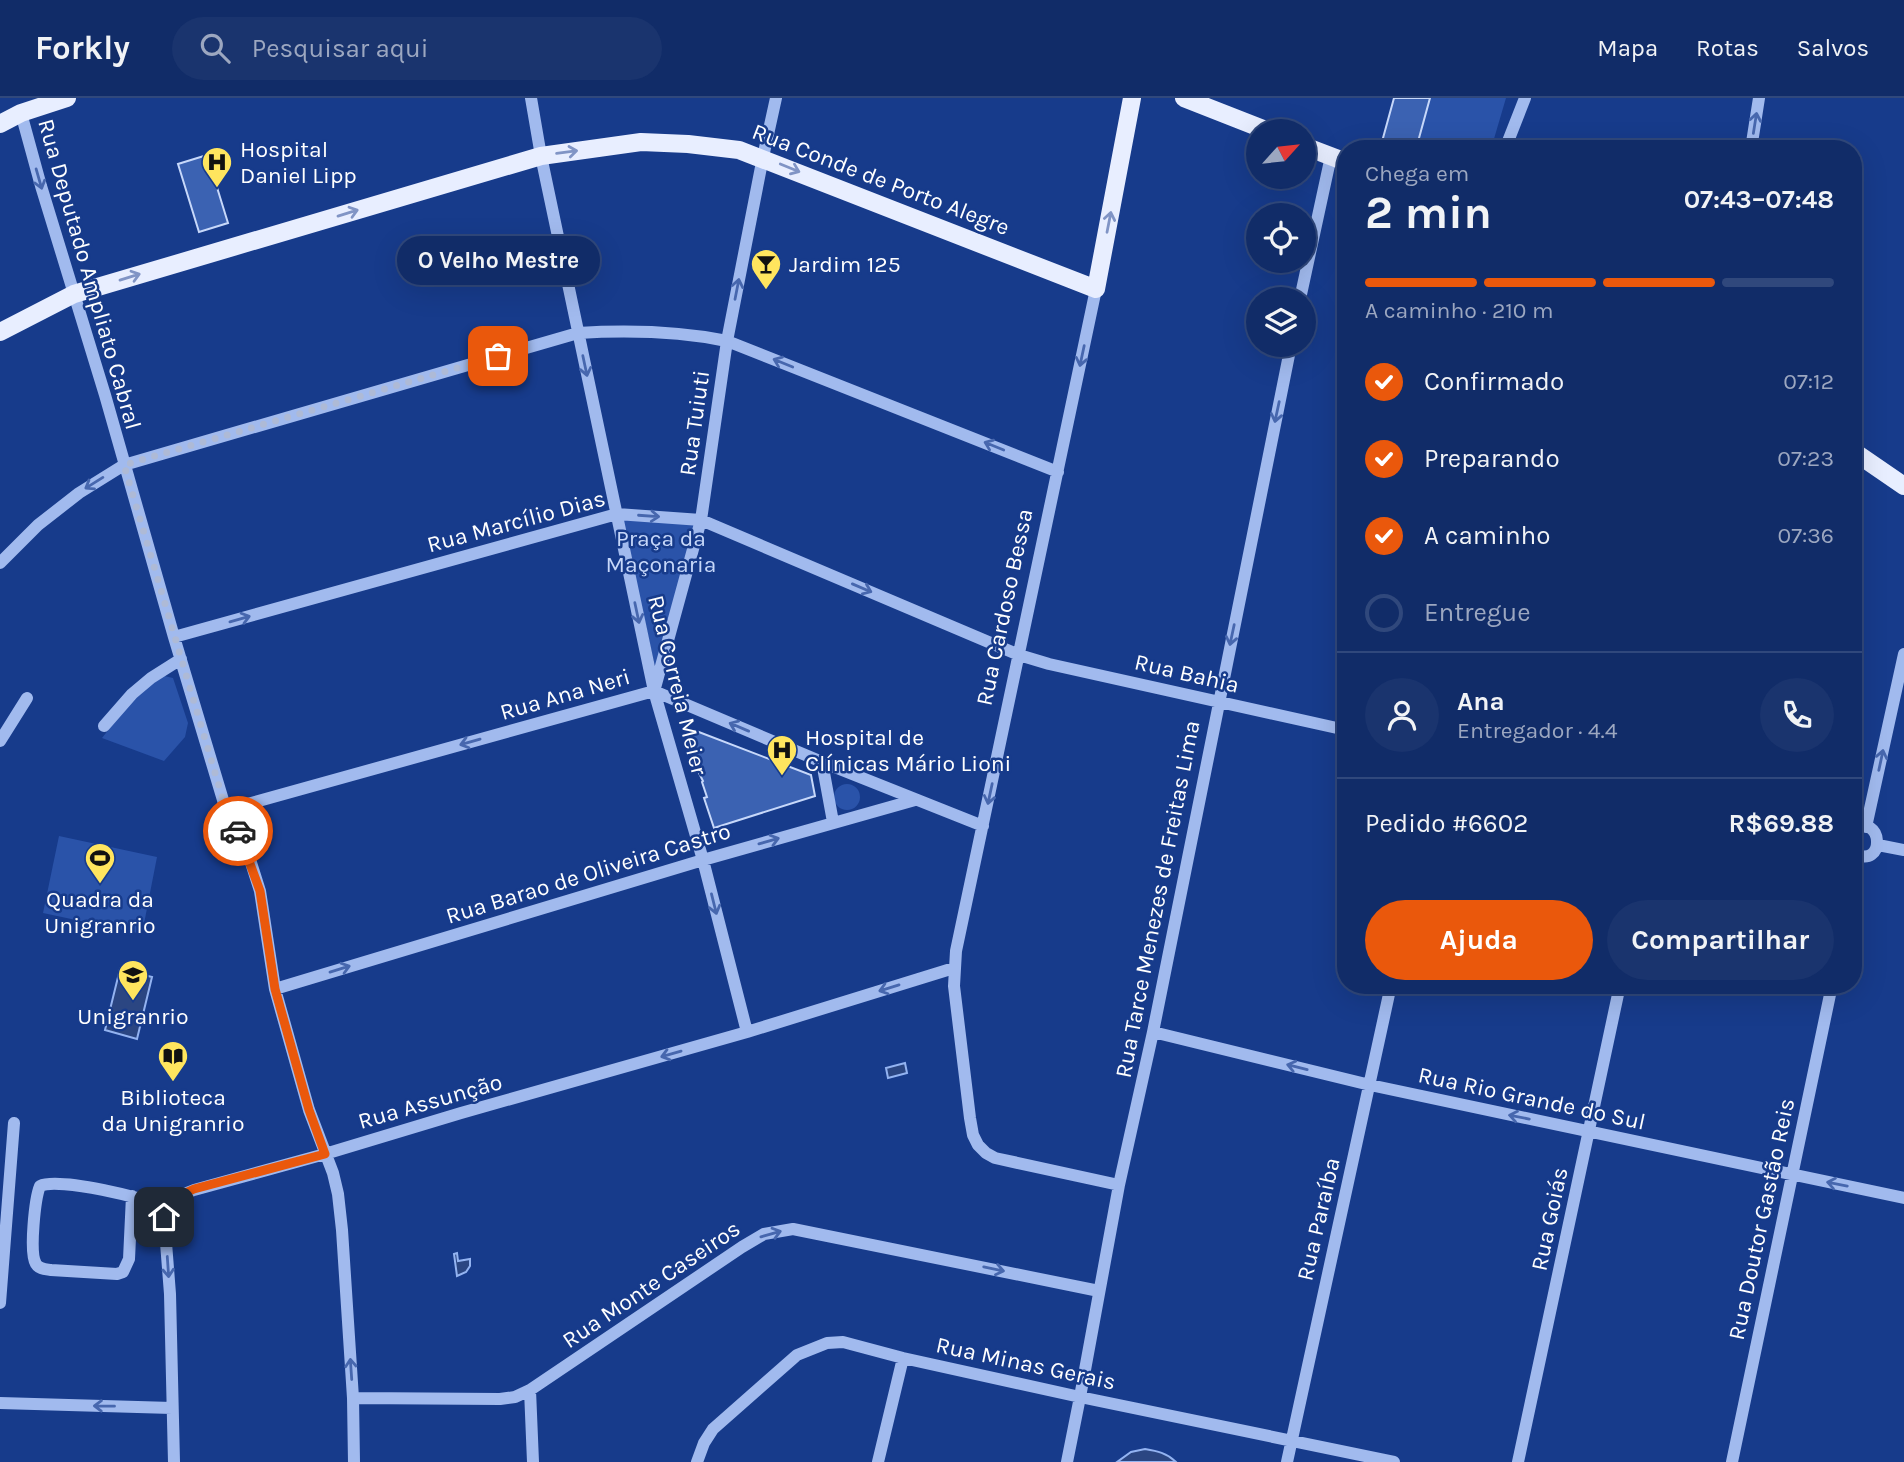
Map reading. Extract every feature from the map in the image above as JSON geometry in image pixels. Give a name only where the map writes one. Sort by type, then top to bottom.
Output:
[{"type":"main road","points":[[0,124],[22,113],[67,98]]},
{"type":"main road","name":"Rua Cardoso Bessa","points":[[1096,289],[1132,98]]},
{"type":"main road","points":[[1196,100],[1246,122]]},
{"type":"main road","name":"Rua Conde de Porto Alegre","points":[[0,332],[74,294],[541,156],[641,142],[739,149],[1096,289]]},
{"type":"main road","points":[[1316,150],[1337,159]]},
{"type":"main road","points":[[1862,457],[1904,486]]},
{"type":"street","name":"Rua Correia Meier","points":[[531,98],[654,691],[703,860],[747,1032]]},
{"type":"street","name":"Rua Tuiuti","points":[[654,691],[701,520],[727,341],[776,98]]},
{"type":"street","points":[[1509,140],[1525,98]]},
{"type":"street","points":[[1752,140],[1759,98]]},
{"type":"street","name":"Rua Deputado Ampliato Cabral","points":[[22,113],[41,186],[226,810],[246,847],[260,891],[275,989],[309,1110],[333,1173],[339,1206],[353,1398],[354,1462]]},
{"type":"street","points":[[1303,287],[1337,163]]},
{"type":"street","name":"Rua Cardoso Bessa","points":[[1096,289],[954,968],[970,1118],[978,1145],[986,1153],[1008,1162],[1119,1185]]},
{"type":"street","points":[[0,563],[38,525],[79,493],[124,465],[578,333],[620,331],[696,334],[727,341],[1058,471]]},
{"type":"street","name":"Rua Tarce Menezes de Freitas Lima","points":[[1067,1462],[1119,1185],[1153,1032],[1289,357]]},
{"type":"street","name":"Rua Marcílio Dias","points":[[174,637],[617,514],[701,520],[1019,655]]},
{"type":"street","points":[[1862,821],[1904,654]]},
{"type":"street","name":"Rua Bahia","points":[[1019,655],[1337,728]]},
{"type":"street","points":[[104,726],[150,678],[181,659]]},
{"type":"street","name":"Rua Ana Neri","points":[[226,810],[654,691],[983,826]]},
{"type":"street","points":[[0,741],[27,698]]},
{"type":"street","points":[[822,762],[833,822]]},
{"type":"street","name":"Rua Barao de Oliveira Castro","points":[[275,989],[703,860],[915,800]]},
{"type":"street","points":[[1862,829],[1873,831],[1878,845],[1868,856],[1862,856]]},
{"type":"street","points":[[1878,845],[1904,850]]},
{"type":"street","name":"Rua Assunção","points":[[167,1208],[176,1198],[194,1189],[325,1154],[747,1032],[954,968]]},
{"type":"street","name":"Rua Paraíba","points":[[1287,1462],[1389,994]]},
{"type":"street","name":"Rua Goiás","points":[[1518,1462],[1618,994]]},
{"type":"street","name":"Rua Doutor Gastão Reis","points":[[1731,1462],[1830,994]]},
{"type":"street","name":"Rua Rio Grande do Sul","points":[[1153,1032],[1370,1085],[1904,1198]]},
{"type":"street","points":[[0,1303],[14,1123]]},
{"type":"street","points":[[132,1196],[129,1259],[123,1272],[117,1274],[51,1270],[40,1268],[34,1258],[40,1186],[49,1183],[132,1196],[167,1208],[164,1217],[170,1294],[174,1462]]},
{"type":"street","name":"Rua Monte Caseiros","points":[[353,1398],[515,1397],[530,1390],[742,1247],[764,1234],[778,1231],[808,1231],[1099,1291]]},
{"type":"street","name":"Rua Minas Gerais","points":[[697,1462],[713,1429],[797,1354],[827,1343],[843,1342],[902,1358],[1080,1397],[1394,1462]]},
{"type":"street","points":[[878,1462],[902,1358]]},
{"type":"street","points":[[530,1390],[533,1462]]},
{"type":"street","points":[[0,1403],[172,1408]]},
{"type":"green space","points":[[1430,98],[1506,98],[1494,140],[1418,140]]},
{"type":"green space","name":"Praça da Maçonaria","points":[[622,518],[698,524],[660,689]]},
{"type":"green space","points":[[160,675],[173,678],[188,723],[185,737],[164,761],[102,738],[131,701]]},
{"type":"green space","points":[[847,784],[856,788],[860,797],[856,806],[847,810],[838,806],[834,797],[838,788]]},
{"type":"green space","name":"Quadra da Unigranrio","points":[[59,836],[157,857],[142,934],[43,913]]},
{"type":"shaded area","points":[[120,969],[152,977],[137,1039],[105,1030]]},
{"type":"shaded area","points":[[905,1063],[907,1073],[888,1078],[886,1068]]},
{"type":"shaded area","points":[[457,1253],[458,1261],[470,1259],[470,1266],[466,1272],[457,1276],[454,1254]]},
{"type":"shaded area","points":[[1145,1449],[1162,1453],[1176,1462],[1117,1462],[1131,1452]]},
{"type":"building","points":[[1394,98],[1430,98],[1418,140],[1382,140]]},
{"type":"building","points":[[207,155],[228,223],[199,232],[178,164]]},
{"type":"building","name":"Hospital de Clínicas Mário Lioni","points":[[691,729],[811,775],[815,796],[714,828],[704,798],[707,797],[703,781],[684,743]]},
{"type":"way so far","points":[[238,831],[226,810],[124,465],[498,356]]},
{"type":"place","name":"Hospital Daniel Lipp","points":[[217,189]]},
{"type":"place","name":"Jardim 125","points":[[766,291]]},
{"type":"place","name":"O Velho Mestre","points":[[498,356]]},
{"type":"place","name":"Hospital de Clínicas Mário Lioni","points":[[782,777]]},
{"type":"place","name":"Quadra da Unigranrio","points":[[100,885]]},
{"type":"place","name":"Unigranrio","points":[[133,1002]]},
{"type":"place","name":"Biblioteca da Unigranrio","points":[[173,1083]]},
{"type":"route","points":[[164,1217],[171,1202],[194,1189],[325,1154],[309,1110],[275,989],[260,891],[238,831]]}]
